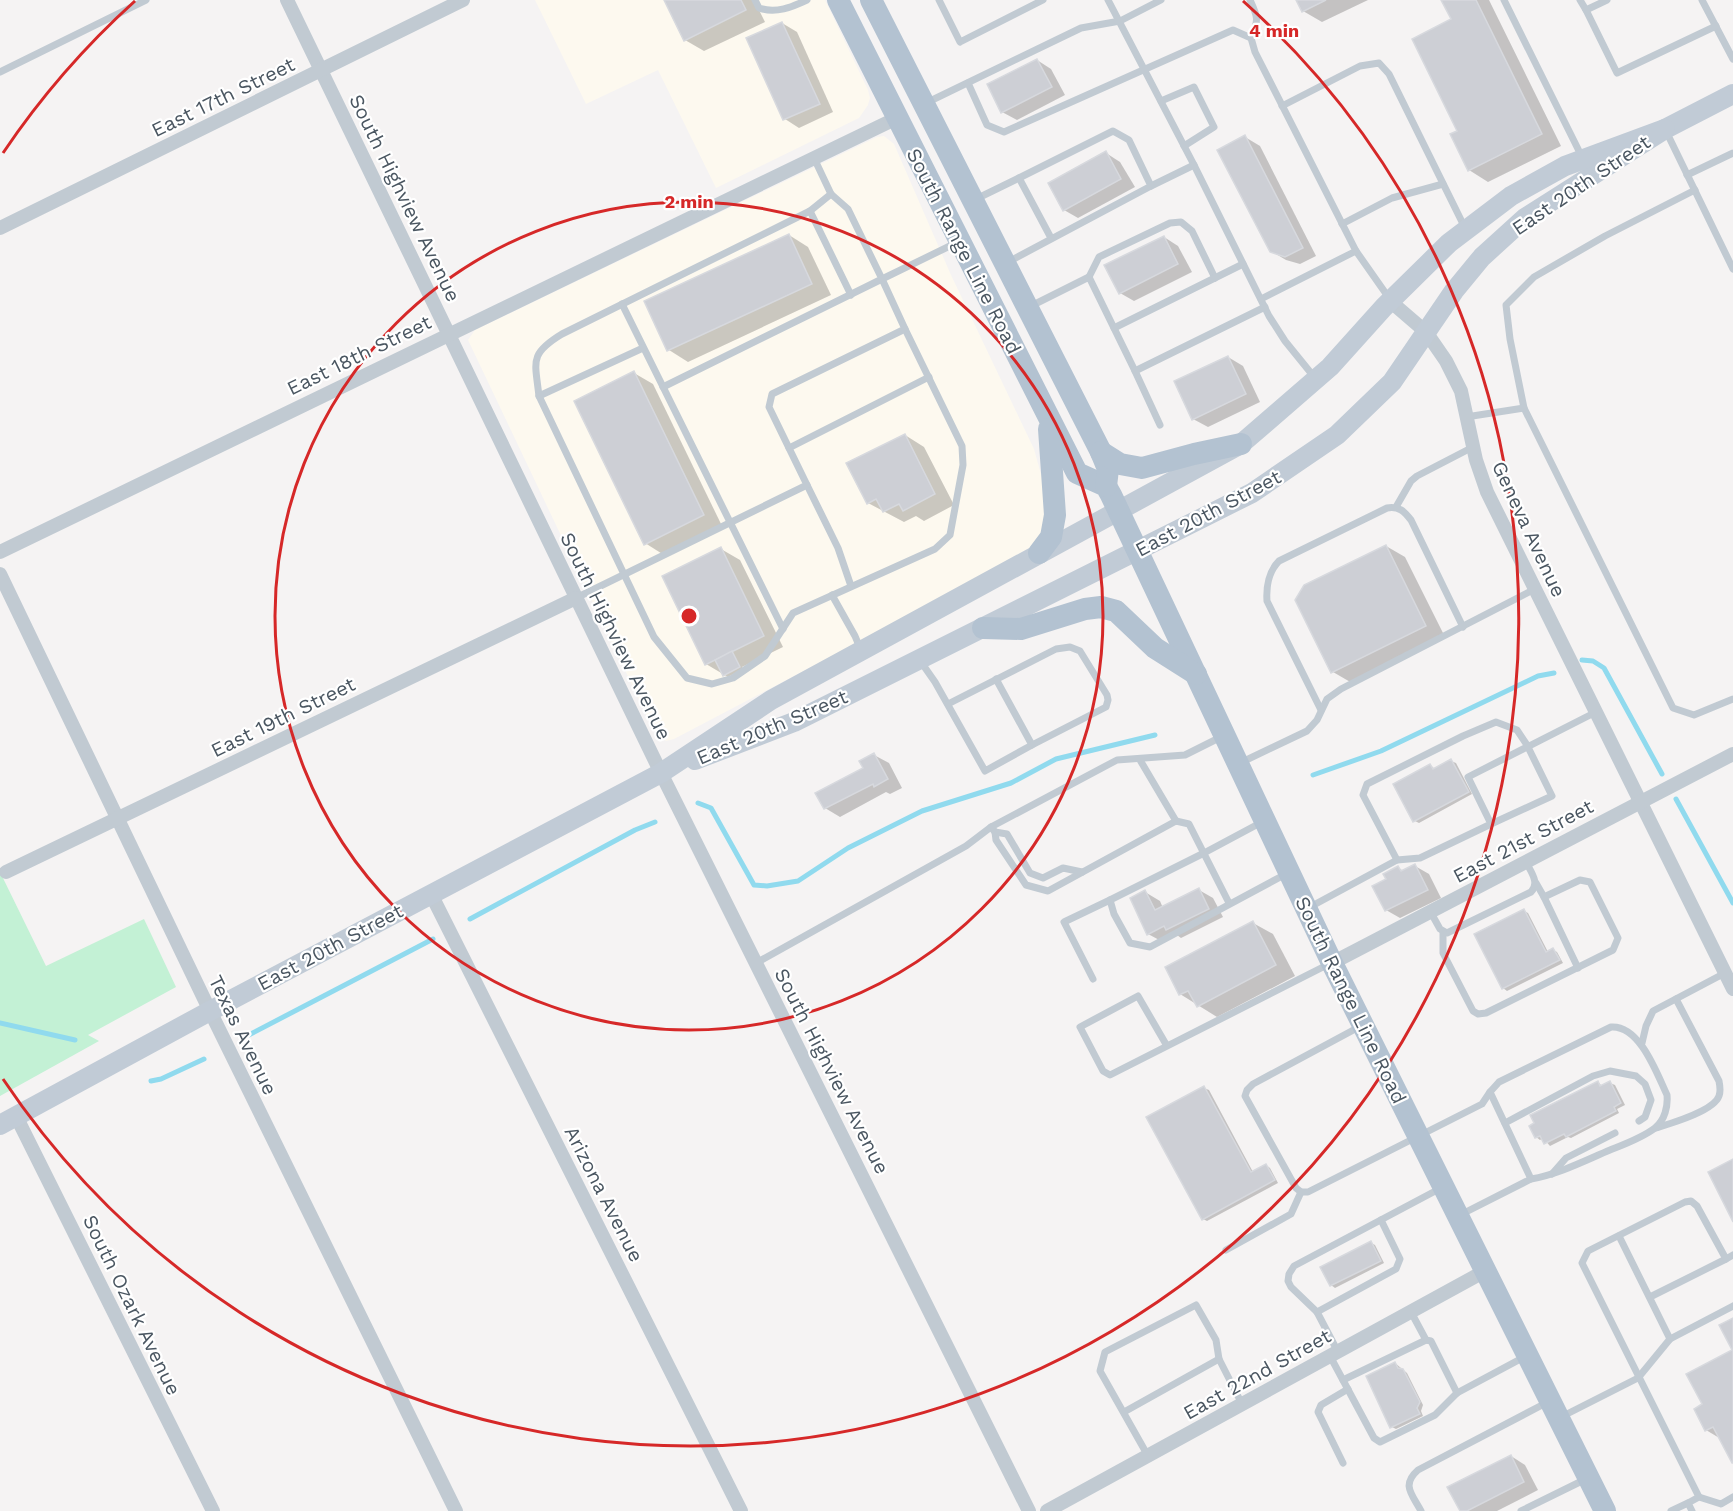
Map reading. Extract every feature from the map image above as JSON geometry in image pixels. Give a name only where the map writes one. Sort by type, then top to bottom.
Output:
[{"type":"main road","name":"South Range Line Road","points":[[838,0],[1077,473],[1106,486]]},
{"type":"main road","name":"South Range Line Road","points":[[871,0],[1101,452],[1108,469],[1106,486],[1264,821],[1363,1026],[1605,1511]]},
{"type":"main road","name":"East 20th Street","points":[[661,773],[794,722],[1252,493],[1337,435],[1392,382],[1454,291],[1482,257],[1525,218],[1665,129],[1733,94]]},
{"type":"main road","name":"East 20th Street","points":[[8,1120],[661,773],[771,700],[1241,444],[1330,367],[1390,301],[1449,243],[1511,196],[1565,166],[1665,129]]},
{"type":"main road","points":[[1039,553],[1051,537],[1055,515],[1048,419]]},
{"type":"main road","points":[[1101,452],[1120,464],[1142,468],[1241,444]]},
{"type":"main road","points":[[984,628],[1022,629],[1085,609],[1101,607],[1116,611],[1155,648],[1196,674]]},
{"type":"street","name":"South Highview Avenue","points":[[287,0],[661,773],[1029,1511]]},
{"type":"street","name":"East 17th Street","points":[[0,228],[463,0]]},
{"type":"street","name":"East 18th Street","points":[[0,552],[897,118]]},
{"type":"street","name":"Geneva Avenue","points":[[1390,301],[1426,332],[1446,361],[1461,391],[1476,459],[1488,492],[1733,988]]},
{"type":"street","name":"Texas Avenue","points":[[0,574],[210,1011],[456,1511]]},
{"type":"street","name":"East 19th Street","points":[[6,872],[576,598]]},
{"type":"street","name":"East 21st Street","points":[[1332,963],[1733,754]]},
{"type":"street","name":"Arizona Avenue","points":[[431,894],[741,1511]]},
{"type":"street","name":"South Ozark Avenue","points":[[8,1120],[213,1511]]},
{"type":"street","name":"East 22nd Street","points":[[1047,1511],[1485,1271]]},
{"type":"lane","points":[[0,72],[146,0]]},
{"type":"lane","points":[[755,0],[759,8],[767,11],[792,7],[807,0]]},
{"type":"lane","points":[[939,0],[960,42],[1042,0]]},
{"type":"lane","points":[[1108,0],[1265,308],[1285,341],[1316,380]]},
{"type":"lane","points":[[923,105],[1081,28],[1120,21],[1161,0]]},
{"type":"lane","name":"Geneva Avenue","points":[[1250,0],[1258,24],[1251,38],[1255,52],[1356,251],[1390,301]]},
{"type":"lane","points":[[1504,0],[1584,159]]},
{"type":"lane","points":[[1580,0],[1617,74],[1716,26]]},
{"type":"lane","points":[[1586,10],[1607,0]]},
{"type":"lane","points":[[1702,0],[1733,59]]},
{"type":"lane","points":[[968,83],[987,125],[1004,132],[1233,30],[1251,38]]},
{"type":"lane","points":[[1282,106],[1360,66],[1379,63],[1389,74],[1466,231]]},
{"type":"lane","points":[[1161,101],[1194,87],[1214,127],[1184,146]]},
{"type":"lane","points":[[1665,129],[1733,269]]},
{"type":"lane","points":[[974,201],[1113,131],[1129,140],[1151,186]]},
{"type":"lane","points":[[1687,175],[1733,153]]},
{"type":"lane","points":[[814,159],[831,194],[848,209],[962,446],[963,465],[950,535],[935,549],[793,613],[765,656],[733,678],[712,684],[687,678],[654,637],[539,396],[535,362],[542,346],[562,334],[810,211],[831,194]]},
{"type":"lane","points":[[1006,263],[1194,165]]},
{"type":"lane","points":[[1019,178],[1051,238]]},
{"type":"lane","points":[[1342,224],[1392,198],[1443,184]]},
{"type":"lane","points":[[1695,190],[1605,236],[1534,277],[1506,305],[1510,339],[1524,408],[1673,708],[1694,715],[1733,699]]},
{"type":"lane","points":[[810,211],[851,295]]},
{"type":"lane","points":[[1028,307],[1089,277],[1099,257],[1170,223],[1181,222],[1192,231],[1215,278]]},
{"type":"lane","points":[[663,387],[959,242]]},
{"type":"lane","points":[[1261,300],[1356,251]]},
{"type":"lane","points":[[1114,328],[1243,264]]},
{"type":"lane","points":[[1089,277],[1160,425]]},
{"type":"lane","points":[[622,304],[783,629]]},
{"type":"lane","points":[[1135,370],[1265,308]]},
{"type":"lane","points":[[851,586],[838,548],[769,407],[772,394],[905,329]]},
{"type":"lane","points":[[539,396],[644,348]]},
{"type":"lane","points":[[789,448],[929,377]]},
{"type":"lane","points":[[1466,417],[1524,408]]},
{"type":"lane","points":[[1396,507],[1411,481],[1417,476],[1473,447]]},
{"type":"lane","points":[[576,598],[807,485]]},
{"type":"lane","points":[[1321,710],[1267,601],[1273,567],[1279,561],[1387,508],[1396,507],[1404,511],[1411,520],[1463,627]]},
{"type":"lane","points":[[1238,764],[1306,731],[1317,720],[1327,699],[1341,689],[1535,589]]},
{"type":"lane","points":[[832,595],[861,650]]},
{"type":"lane","points":[[920,660],[986,771],[1106,708],[1108,700],[1107,694],[1080,651],[1070,647],[1056,650],[948,704]]},
{"type":"lane","points":[[996,679],[1032,746]]},
{"type":"lane","points":[[1491,824],[1468,777],[1527,745],[1596,712]]},
{"type":"lane","points":[[1307,909],[1397,860],[1420,858],[1552,796],[1527,745],[1517,730],[1496,722],[1367,784],[1363,795],[1397,860]]},
{"type":"lane","points":[[756,963],[1117,760],[1185,755],[1225,735]]},
{"type":"lane","points":[[1140,760],[1176,821]]},
{"type":"lane","points":[[993,829],[996,840],[1026,885],[1048,891],[1176,821],[1189,824],[1229,903]]},
{"type":"lane","points":[[1093,979],[1064,922],[1264,821]]},
{"type":"lane","points":[[993,829],[1007,834],[1030,873],[1043,878],[1063,868],[1082,872]]},
{"type":"lane","points":[[1526,861],[1578,968]]},
{"type":"lane","points":[[1110,900],[1114,914],[1130,943],[1150,947],[1289,873]]},
{"type":"lane","points":[[1430,911],[1443,932],[1443,954],[1473,1011],[1478,1014],[1486,1013],[1613,950],[1618,938],[1590,882],[1580,880],[1544,897]]},
{"type":"lane","points":[[1443,932],[1447,933],[1531,892],[1536,883]]},
{"type":"lane","points":[[1167,1046],[1138,996],[1080,1027],[1103,1071],[1110,1075],[1332,963]]},
{"type":"lane","points":[[1642,1043],[1653,1011],[1725,973]]},
{"type":"lane","points":[[1458,1216],[1531,1179],[1550,1175],[1636,1140],[1656,1128],[1682,1120],[1714,1104],[1719,1097],[1719,1081],[1676,999]]},
{"type":"lane","points":[[1363,1026],[1253,1084],[1247,1090],[1245,1096],[1296,1188],[1301,1192],[1308,1192],[1482,1104],[1499,1082],[1611,1027],[1616,1027],[1642,1043],[1667,1095],[1668,1104],[1656,1128]]},
{"type":"lane","points":[[1505,1123],[1593,1076],[1610,1071],[1636,1076],[1645,1084],[1651,1100],[1644,1117],[1639,1121]]},
{"type":"lane","points":[[1490,1092],[1531,1179]]},
{"type":"lane","points":[[1550,1175],[1566,1158],[1615,1133]]},
{"type":"lane","points":[[1443,1187],[1294,1266],[1288,1281],[1291,1287],[1317,1312],[1343,1380],[1374,1438],[1380,1442],[1435,1415],[1457,1393],[1527,1355]]},
{"type":"lane","points":[[1226,1250],[1290,1214],[1301,1192]]},
{"type":"lane","points":[[1725,1259],[1697,1206],[1691,1201],[1588,1251],[1582,1263],[1699,1497],[1720,1504],[1733,1497]]},
{"type":"lane","points":[[1317,1312],[1396,1269],[1400,1259],[1381,1221]]},
{"type":"lane","points":[[1619,1236],[1670,1339]]},
{"type":"lane","points":[[1650,1298],[1733,1255]]},
{"type":"lane","points":[[1148,1456],[1100,1371],[1105,1352],[1196,1305],[1216,1340],[1219,1359],[1242,1404]]},
{"type":"lane","points":[[1421,1511],[1408,1486],[1410,1477],[1418,1470],[1554,1410],[1638,1378],[1670,1339],[1733,1306]]},
{"type":"lane","points":[[1411,1312],[1426,1340],[1431,1341],[1457,1393]]},
{"type":"lane","points":[[1343,1380],[1426,1340]]},
{"type":"lane","points":[[1124,1412],[1219,1359]]},
{"type":"lane","points":[[1343,1463],[1318,1412],[1321,1405],[1348,1389]]},
{"type":"lane","points":[[1521,1511],[1588,1478]]},
{"type":"lane","points":[[1671,1511],[1699,1497]]},
{"type":"lane","points":[[1688,1503],[1692,1511]]},
{"type":"shaded area","points":[[535,0],[825,0],[868,90],[870,98],[868,105],[859,118],[716,188],[658,70],[586,104]]},
{"type":"shaded area","points":[[884,136],[894,144],[951,275],[1034,449],[1050,507],[1038,540],[1029,548],[891,625],[674,739],[666,741],[654,731],[468,340],[475,330],[877,137]]},
{"type":"green space","points":[[0,872],[46,966],[144,919],[176,987],[88,1035],[99,1041],[0,1096]]},
{"type":"building","points":[[664,0],[741,0],[746,10],[684,41]]},
{"type":"building","points":[[1296,0],[1326,0],[1302,12]]},
{"type":"building","points":[[1441,0],[1476,0],[1542,134],[1468,171],[1450,134],[1457,131],[1412,39],[1451,19]]},
{"type":"building","points":[[782,22],[820,104],[783,120],[746,38]]},
{"type":"building","points":[[1037,59],[1052,87],[1001,113],[987,84]]},
{"type":"building","points":[[1245,135],[1303,248],[1285,257],[1270,252],[1217,150]]},
{"type":"building","points":[[1106,151],[1121,179],[1063,211],[1048,183]]},
{"type":"building","points":[[789,234],[812,284],[667,351],[644,301]]},
{"type":"building","points":[[1164,236],[1178,264],[1119,294],[1104,265]]},
{"type":"building","points":[[1228,356],[1246,394],[1192,420],[1174,381]]},
{"type":"building","points":[[634,371],[704,515],[644,545],[574,401]]},
{"type":"building","points":[[905,434],[935,494],[903,511],[899,504],[883,512],[876,499],[867,504],[846,463]]},
{"type":"building","points":[[1386,545],[1426,626],[1331,673],[1295,600],[1304,585]]},
{"type":"building","points":[[721,547],[764,636],[705,665],[662,576]]},
{"type":"building","points":[[732,651],[740,667],[723,676],[715,660]]},
{"type":"building","points":[[874,753],[888,779],[874,787],[873,784],[824,809],[815,793],[863,768],[859,761]]},
{"type":"building","points":[[1451,759],[1469,792],[1413,822],[1393,784],[1430,764],[1433,769]]},
{"type":"building","points":[[1415,864],[1428,890],[1385,911],[1372,886],[1386,879],[1383,874],[1398,866],[1401,871]]},
{"type":"building","points":[[1199,888],[1209,909],[1166,930],[1164,926],[1147,935],[1130,898],[1145,890],[1155,910]]},
{"type":"building","points":[[1524,909],[1546,952],[1553,948],[1560,960],[1502,989],[1474,934]]},
{"type":"building","points":[[1253,921],[1276,965],[1197,1007],[1188,991],[1179,995],[1165,967]]},
{"type":"building","points":[[1598,1081],[1600,1086],[1610,1081],[1621,1103],[1614,1107],[1616,1111],[1566,1137],[1564,1134],[1544,1144],[1540,1136],[1535,1138],[1529,1126],[1534,1123],[1530,1115]]},
{"type":"building","points":[[1204,1086],[1251,1172],[1266,1164],[1275,1180],[1202,1220],[1146,1117]]},
{"type":"building","points":[[1733,1159],[1733,1222],[1708,1172]]},
{"type":"building","points":[[1371,1241],[1381,1261],[1330,1286],[1320,1267]]},
{"type":"building","points":[[1733,1318],[1732,1463],[1713,1427],[1705,1431],[1694,1409],[1702,1404],[1686,1374],[1732,1350],[1719,1325]]},
{"type":"building","points":[[1395,1362],[1398,1368],[1403,1369],[1420,1402],[1417,1408],[1420,1414],[1390,1428],[1366,1376]]},
{"type":"building","points":[[1511,1455],[1524,1482],[1467,1511],[1460,1511],[1447,1487]]},
{"type":"waterway","points":[[1582,660],[1593,661],[1604,668],[1662,774]]},
{"type":"waterway","points":[[1313,775],[1381,751],[1538,676],[1554,673]]},
{"type":"waterway","points":[[698,803],[711,808],[754,885],[767,886],[798,881],[848,848],[922,811],[1011,783],[1056,759],[1155,735]]},
{"type":"waterway","points":[[1676,799],[1733,903]]},
{"type":"waterway","points":[[470,919],[635,830],[655,822]]},
{"type":"waterway","points":[[243,1038],[433,939]]},
{"type":"waterway","points":[[0,1023],[75,1040]]},
{"type":"waterway","points":[[151,1081],[161,1079],[204,1059]]}]
